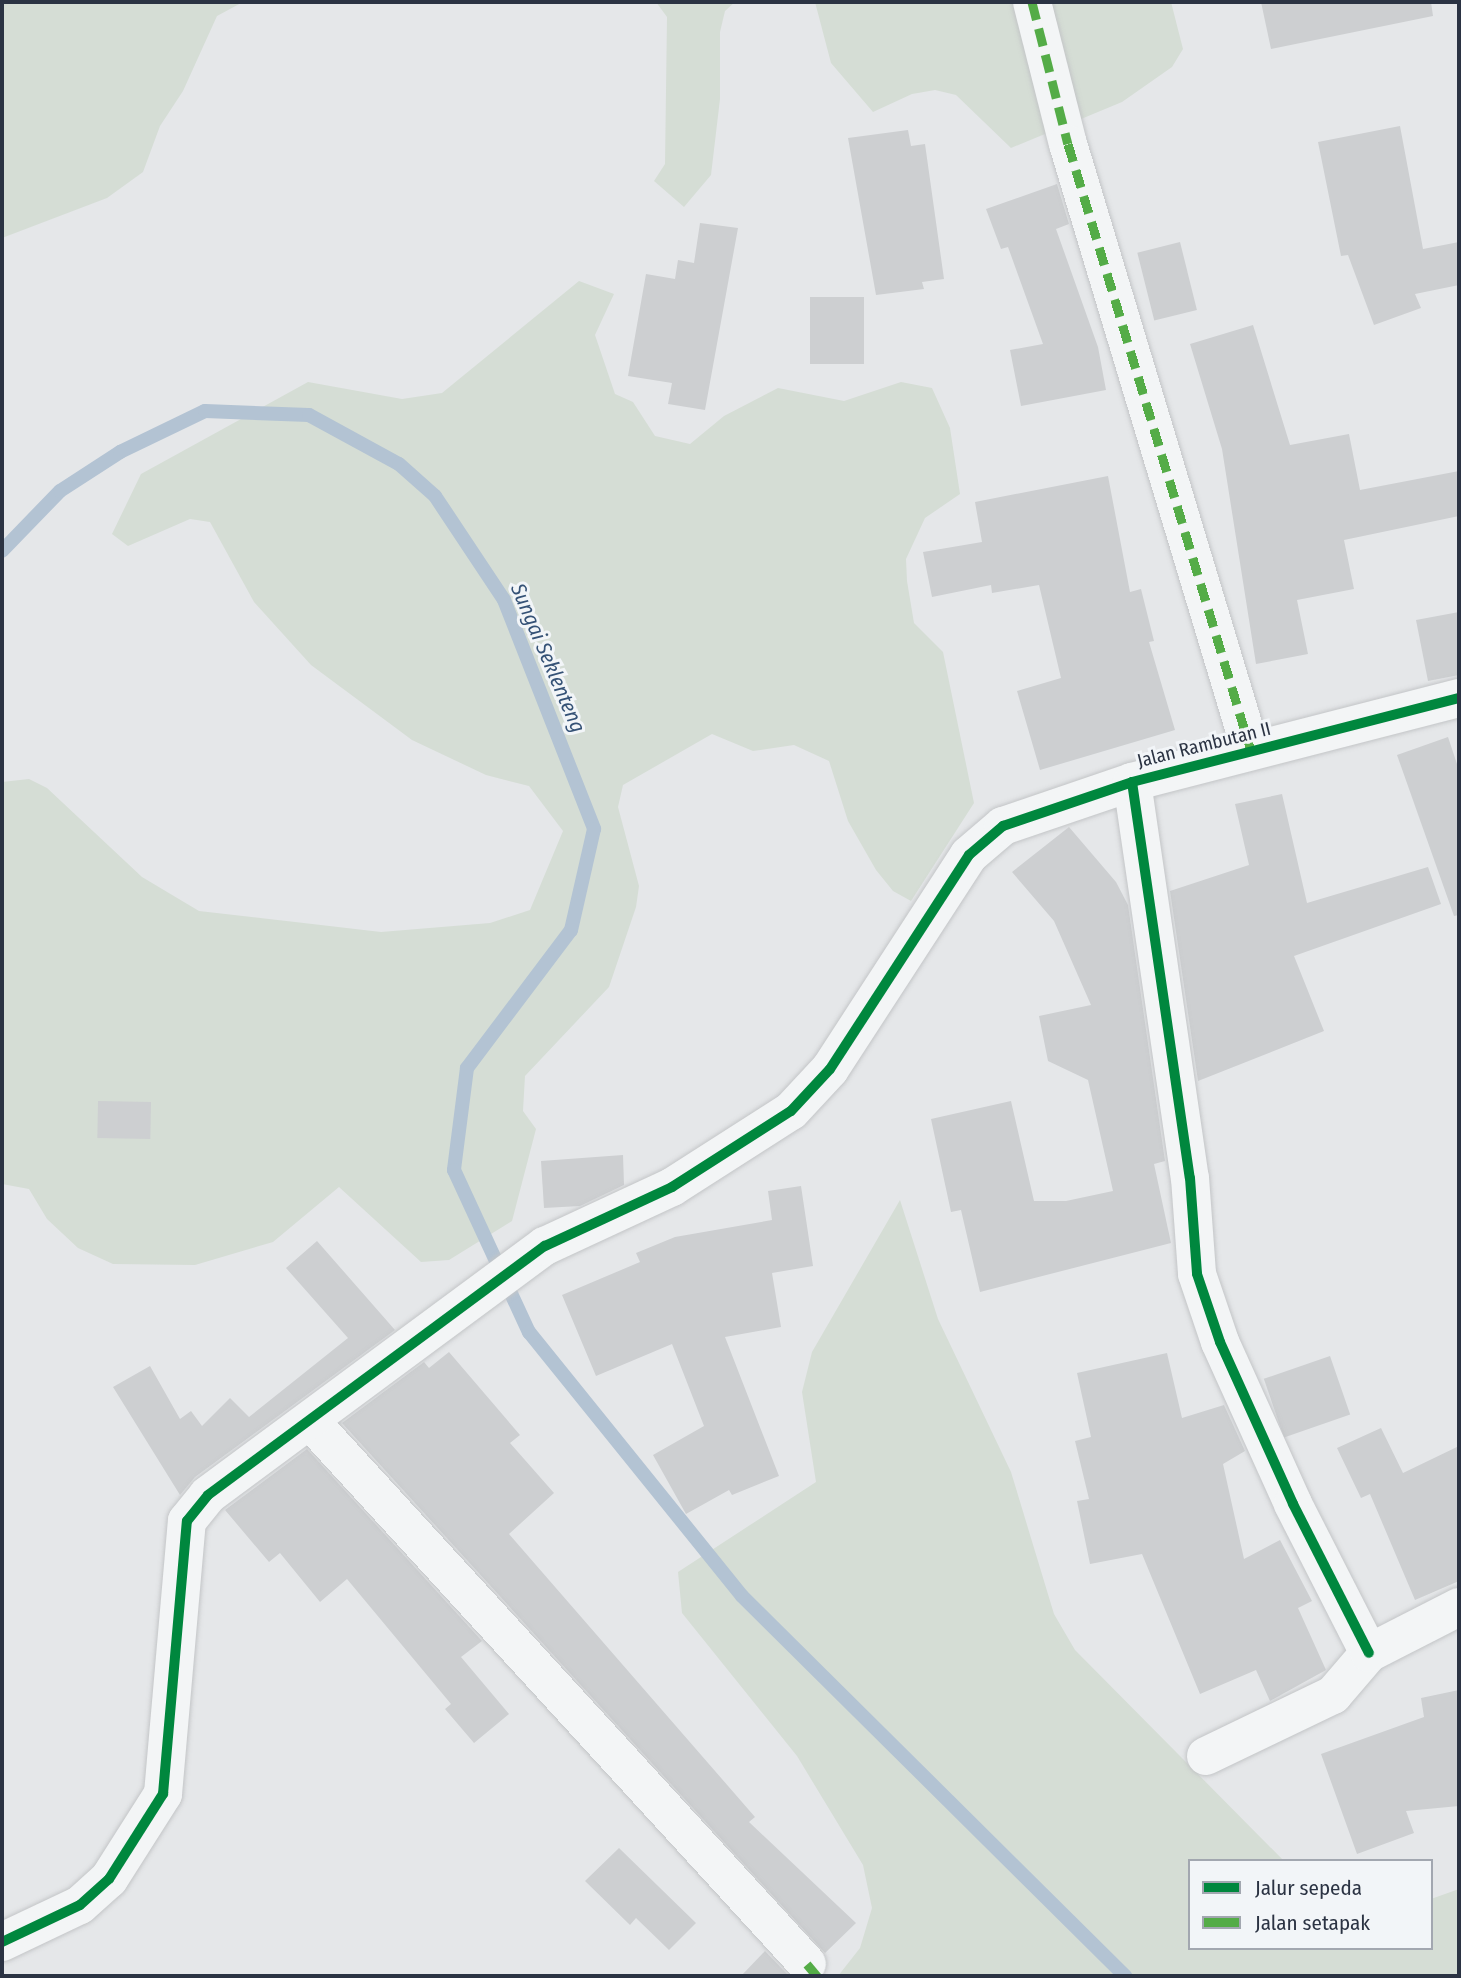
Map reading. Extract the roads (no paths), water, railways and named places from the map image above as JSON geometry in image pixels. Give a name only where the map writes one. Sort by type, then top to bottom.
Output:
[{"type":"street","points":[[1032,2],[1068,144],[1251,751]]},
{"type":"street","name":"Jalan Rambutan II","points":[[2,1942],[80,1905],[109,1879],[142,1831],[163,1794],[187,1521],[208,1494],[312,1423],[440,1321],[545,1246],[672,1187],[791,1111],[830,1069],[969,855],[1003,826],[1132,782],[1459,698]]},
{"type":"street","points":[[1132,782],[1190,1178],[1197,1274],[1220,1342],[1282,1479],[1369,1653]]},
{"type":"street","points":[[312,1423],[807,1964]]},
{"type":"street","points":[[1206,1756],[1333,1695],[1369,1653],[1459,1607]]},
{"type":"waterway","name":"Sungai Seklenteng","points":[[2,551],[60,491],[120,452],[205,411],[309,415],[399,464],[435,496],[504,600],[594,829],[571,930],[467,1068],[454,1170],[529,1332],[742,1596],[1125,1976]]}]
